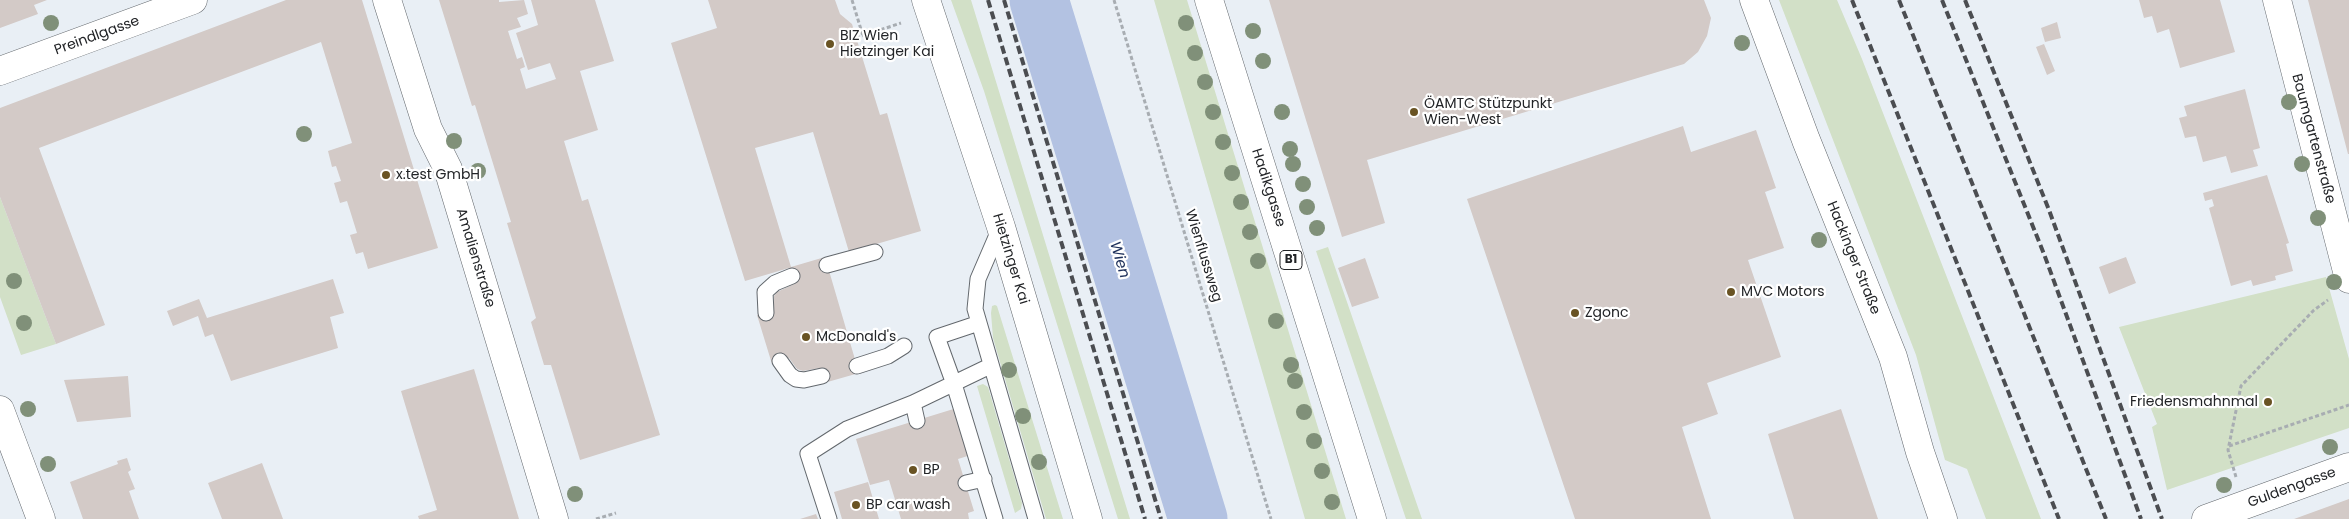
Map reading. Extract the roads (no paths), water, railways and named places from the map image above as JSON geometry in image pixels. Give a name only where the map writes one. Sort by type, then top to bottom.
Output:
[{"type":"street","name":"Preindlgasse","points":[[0,71],[193,0]]},
{"type":"street","name":"Amalienstraße","points":[[387,0],[428,129],[448,169],[554,519]]},
{"type":"street","name":"Hietzinger Kai","points":[[926,0],[1001,227],[1088,519]]},
{"type":"street","name":"Hadikgasse","points":[[1209,0],[1372,519]]},
{"type":"street","name":"Hackinger Straße","points":[[1754,0],[1806,140],[1893,357],[1920,452],[1943,519]]},
{"type":"street","name":"Baumgartenstraße","points":[[2277,0],[2342,287]]},
{"type":"street","points":[[0,410],[41,519]]},
{"type":"street","name":"Guldengasse","points":[[2206,519],[2349,467]]},
{"type":"lane","points":[[1001,227],[978,279],[975,309],[1036,519]]},
{"type":"lane","points":[[827,266],[875,252]]},
{"type":"lane","points":[[766,313],[765,292],[775,283],[792,276]]},
{"type":"lane","points":[[978,323],[937,337],[954,384],[995,519]]},
{"type":"lane","points":[[857,366],[888,356],[904,346]]},
{"type":"lane","points":[[780,361],[784,370],[796,379],[804,380],[822,376]]},
{"type":"lane","points":[[829,519],[808,454],[847,429],[913,403],[990,366]]},
{"type":"lane","points":[[913,403],[917,421]]},
{"type":"lane","points":[[966,483],[984,479]]},
{"type":"waterway","name":"Wien","points":[[1039,0],[1198,519]]},
{"type":"railway","points":[[988,0],[1145,519]]},
{"type":"railway","points":[[1004,0],[1161,519]]},
{"type":"railway","points":[[1852,0],[2059,519]]},
{"type":"railway","points":[[1899,0],[2106,519]]},
{"type":"railway","points":[[1942,0],[2044,254],[2141,519]]},
{"type":"railway","points":[[1965,0],[2049,210],[2162,519]]},
{"type":"place","name":"BIZ Wien Hietzinger Kai","points":[[830,44]]},
{"type":"place","name":"ÖAMTC Stützpunkt Wien-West","points":[[1414,112]]},
{"type":"place","name":"x.test GmbH","points":[[386,175]]},
{"type":"place","name":"MVC Motors","points":[[1731,292]]},
{"type":"place","name":"Zgonc","points":[[1575,313]]},
{"type":"place","name":"McDonald's","points":[[806,337]]},
{"type":"place","name":"Friedensmahnmal","points":[[2268,402]]},
{"type":"place","name":"BP","points":[[913,470]]},
{"type":"place","name":"BP car wash","points":[[856,505]]}]
